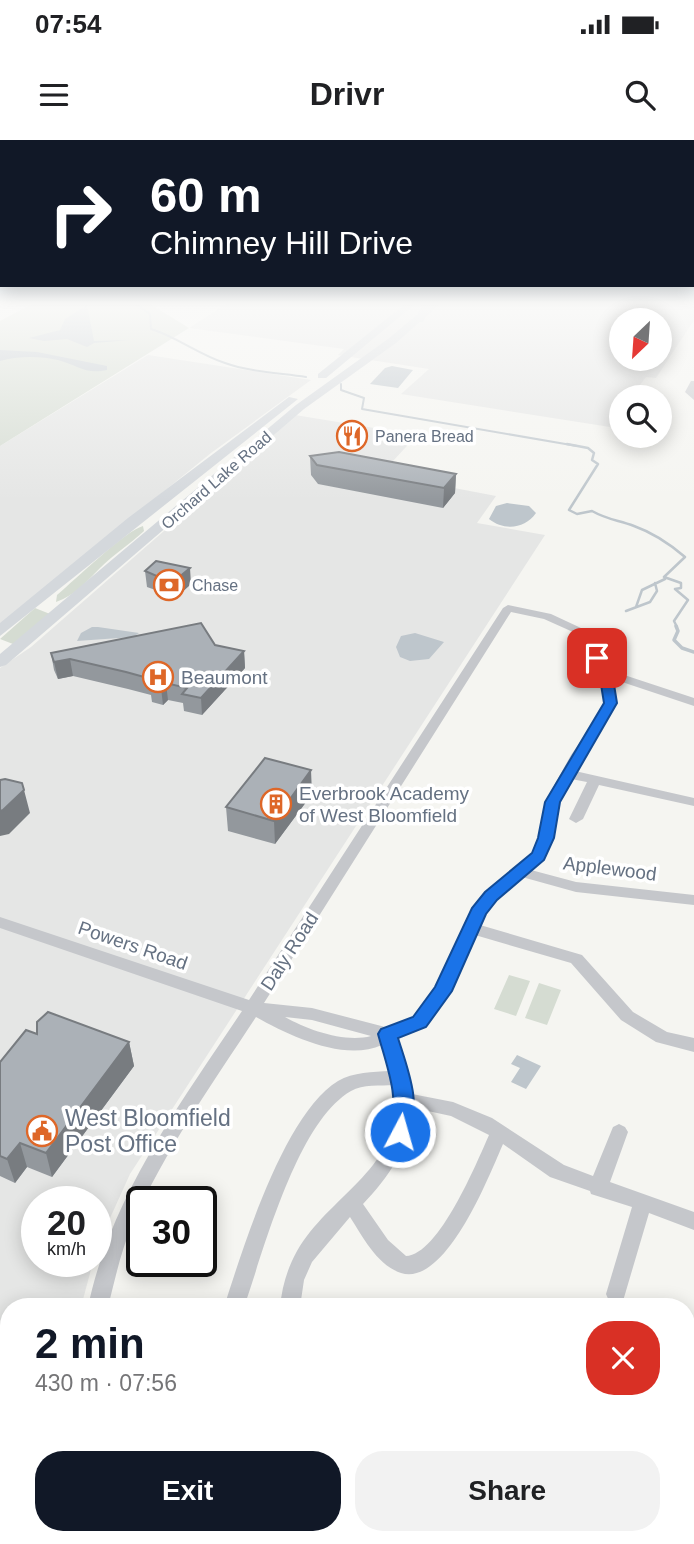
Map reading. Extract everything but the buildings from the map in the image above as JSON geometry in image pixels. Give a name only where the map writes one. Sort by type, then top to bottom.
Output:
[{"type":"main road","name":"Orchard Lake Road","points":[[0,631],[134,521],[330,370]]},
{"type":"main road","name":"Orchard Lake Road","points":[[0,660],[213,484],[281,424],[352,370]]},
{"type":"main road","points":[[281,424],[289,410],[283,406]]},
{"type":"main road","points":[[195,473],[195,484],[213,484]]},
{"type":"main road","points":[[134,521],[155,524],[141,544]]},
{"type":"main road","points":[[52,588],[46,603],[66,607]]},
{"type":"main road","points":[[0,643],[6,646],[0,660]]},
{"type":"street","points":[[694,383],[689,392],[694,398]]},
{"type":"street","name":"Daly Road","points":[[100,1298],[110,1260],[131,1206],[253,1008],[508,608],[547,616],[577,630],[605,672]]},
{"type":"street","points":[[253,1008],[290,1028],[334,1042],[369,1044],[420,1022],[443,991],[470,928],[491,896],[538,856],[546,838],[552,802],[611,703],[605,672],[694,702]]},
{"type":"street","points":[[568,774],[694,802]]},
{"type":"street","points":[[576,819],[595,780]]},
{"type":"street","name":"Applewood","points":[[521,872],[576,887],[694,900]]},
{"type":"street","name":"Powers Road","points":[[0,922],[253,1008]]},
{"type":"street","points":[[470,928],[576,959],[627,1016],[662,1037],[694,1045]]},
{"type":"street","points":[[253,1008],[312,1014],[387,1034]]},
{"type":"street","points":[[334,1042],[342,1022]]},
{"type":"street","points":[[290,1298],[289,1288],[307,1251],[374,1183],[396,1148],[404,1117],[404,1099],[387,1034]]},
{"type":"street","points":[[237,1298],[282,1174],[316,1114],[344,1085],[400,1078]]},
{"type":"street","points":[[404,1099],[453,1109],[486,1123],[547,1165],[598,1188],[694,1221]]},
{"type":"street","points":[[598,1188],[619,1132]]},
{"type":"street","points":[[352,1204],[398,1262],[411,1267],[418,1266],[438,1248],[463,1210],[499,1133]]},
{"type":"street","points":[[616,1294],[643,1203]]},
{"type":"shaded area","points":[[0,370],[122,370],[0,446]]},
{"type":"shaded area","points":[[124,370],[243,370],[311,380],[211,453],[0,625],[0,446]]},
{"type":"shaded area","points":[[384,370],[413,370],[398,388],[370,384]]},
{"type":"shaded area","points":[[428,370],[661,371],[656,378],[646,377],[640,385],[609,385],[609,427],[401,394]]},
{"type":"shaded area","points":[[295,415],[417,435],[381,474],[496,496],[477,523],[545,535],[130,1174],[112,1214],[112,1186],[21,1186],[21,1277],[89,1277],[83,1298],[0,1298],[0,668],[31,647],[203,497],[238,472],[243,463]]},
{"type":"shaded area","points":[[507,503],[529,506],[536,513],[520,525],[508,527],[489,519],[496,506]]},
{"type":"shaded area","points":[[143,526],[144,531],[80,588],[56,602],[57,595],[100,556]]},
{"type":"shaded area","points":[[35,608],[50,614],[13,644],[0,639]]},
{"type":"shaded area","points":[[92,627],[139,633],[133,637],[77,641],[81,633]]},
{"type":"shaded area","points":[[415,633],[444,642],[429,659],[410,661],[400,657],[396,647],[401,636]]},
{"type":"shaded area","points":[[509,975],[530,981],[516,1016],[494,1009]]},
{"type":"shaded area","points":[[539,983],[561,990],[547,1025],[525,1018]]},
{"type":"shaded area","points":[[517,1055],[541,1066],[526,1089],[511,1082],[520,1068],[511,1064]]},
{"type":"waterway","points":[[253,370],[306,377]]},
{"type":"waterway","points":[[341,384],[341,390],[364,398],[362,409],[577,446]]},
{"type":"waterway","points":[[567,444],[588,448],[594,453],[592,460],[598,464],[569,510],[577,514],[592,511],[640,529],[661,539],[685,557],[664,577],[681,583],[681,588],[675,589],[688,600],[674,621],[677,627]]},
{"type":"waterway","points":[[655,584],[665,579]]},
{"type":"waterway","points":[[626,611],[650,602],[657,591],[655,584]]},
{"type":"waterway","points":[[636,607],[642,590],[655,584]]},
{"type":"waterway","points":[[676,626],[678,631],[674,640],[682,648],[694,652]]},
{"type":"place","name":"Panera Bread","points":[[352,436]]},
{"type":"place","name":"Chase","points":[[169,585]]},
{"type":"place","name":"Beaumont","points":[[158,677]]},
{"type":"place","name":"Everbrook Academy of West Bloomfield","points":[[276,804]]},
{"type":"place","name":"West Bloomfield Post Office","points":[[42,1131]]},
{"type":"route","points":[[400,1132],[404,1117],[403,1088],[387,1034],[420,1022],[443,991],[478,912],[491,896],[538,856],[546,838],[552,802],[611,703],[610,687],[597,658]]}]
